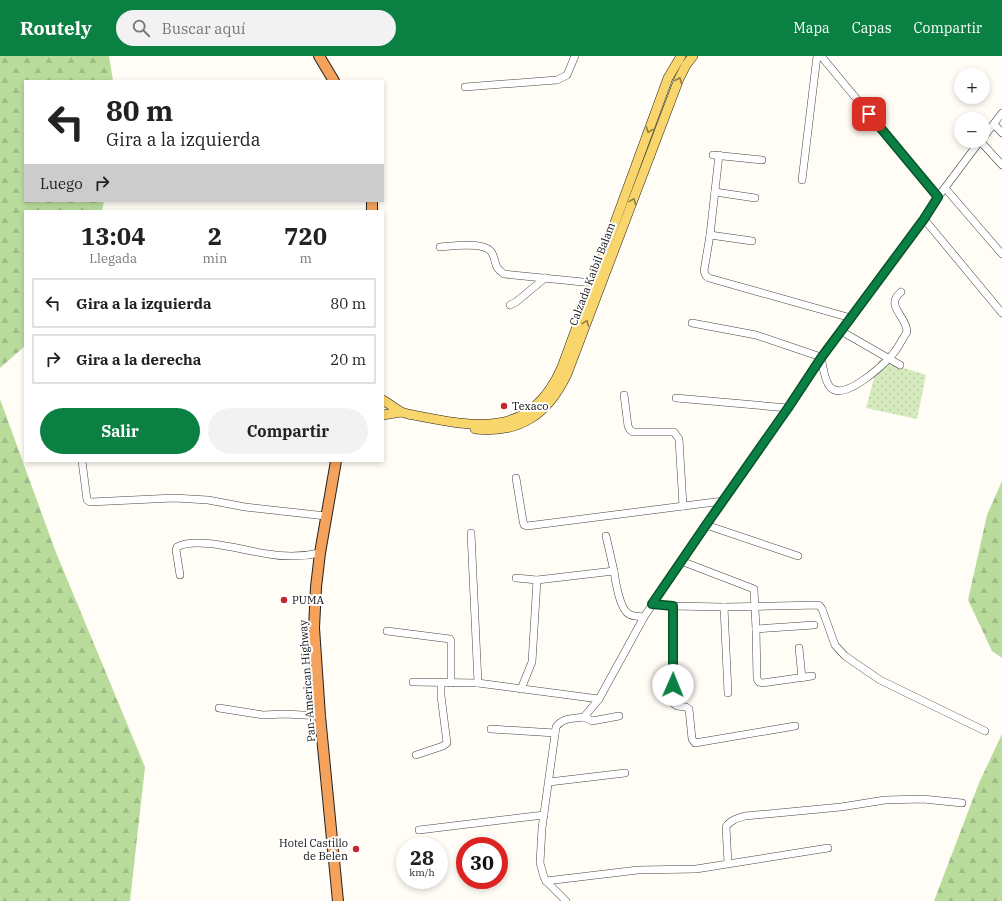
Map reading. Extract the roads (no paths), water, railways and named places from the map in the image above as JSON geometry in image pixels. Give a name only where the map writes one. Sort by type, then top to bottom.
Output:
[{"type":"highway","points":[[319,56],[333,80]]},
{"type":"highway","name":"Pan-American Highway","points":[[336,462],[320,553],[316,587],[314,628],[320,716],[338,901]]},
{"type":"main road","name":"Calzada Kaibil Balam","points":[[455,424],[501,423],[520,417],[534,408],[544,397],[558,376],[668,78],[681,56]]},
{"type":"main road","name":"Calzada Kaibil Balam","points":[[384,415],[400,412],[455,424],[464,428],[500,430],[517,426],[529,420],[541,411],[558,391],[567,374],[679,79],[686,65],[693,56]]},
{"type":"main road","name":"Calzada Kaibil Balam","points":[[384,401],[400,412]]},
{"type":"street","points":[[466,87],[557,80],[567,75],[575,56]]},
{"type":"street","points":[[802,180],[817,56]]},
{"type":"street","points":[[821,56],[938,197]]},
{"type":"street","points":[[990,129],[1002,113]]},
{"type":"street","points":[[994,124],[1002,133]]},
{"type":"street","points":[[584,717],[599,699],[644,616],[681,561],[788,408],[821,358],[980,141],[1002,165]]},
{"type":"street","points":[[762,160],[716,155],[715,192],[704,271],[706,276],[851,318]]},
{"type":"street","points":[[945,188],[1002,254]]},
{"type":"street","points":[[715,192],[755,198]]},
{"type":"street","points":[[924,219],[1002,313]]},
{"type":"street","points":[[710,235],[752,241]]},
{"type":"street","points":[[440,247],[481,246],[490,249],[498,270],[504,274],[593,283]]},
{"type":"street","points":[[510,305],[516,302],[545,278]]},
{"type":"street","points":[[821,358],[826,382],[834,390],[851,387],[868,377],[893,354],[907,332],[905,323],[897,311],[894,301],[895,297],[900,292]]},
{"type":"street","points":[[692,323],[756,335],[821,358]]},
{"type":"street","points":[[841,331],[900,365]]},
{"type":"street","points":[[624,395],[628,426],[630,430],[634,432],[674,432],[679,439],[683,506]]},
{"type":"street","points":[[676,398],[788,408]]},
{"type":"street","points":[[82,462],[85,495],[87,500],[90,502],[174,498],[208,500],[326,516]]},
{"type":"street","points":[[516,478],[523,521],[524,525],[527,526],[723,501]]},
{"type":"street","points":[[706,525],[798,556]]},
{"type":"street","points":[[471,533],[478,683]]},
{"type":"street","points":[[606,536],[615,580],[624,610],[627,614],[632,616],[644,616]]},
{"type":"street","points":[[180,575],[176,550],[177,547],[185,543],[222,545],[268,554],[295,557],[320,553]]},
{"type":"street","points":[[681,561],[754,590],[757,679],[759,682],[762,683],[812,676]]},
{"type":"street","points":[[516,578],[536,580],[614,571]]},
{"type":"street","points":[[521,689],[532,662],[536,580]]},
{"type":"street","points":[[652,604],[673,606],[754,607],[819,606],[822,609],[835,645],[845,656],[880,680],[986,731]]},
{"type":"street","points":[[673,606],[673,703],[677,706],[686,707],[689,709],[692,739],[695,743],[795,726]]},
{"type":"street","points":[[724,606],[728,693]]},
{"type":"street","points":[[756,629],[814,625]]},
{"type":"street","points":[[387,631],[450,639],[451,683]]},
{"type":"street","points":[[800,648],[802,678]]},
{"type":"street","points":[[413,682],[478,683],[599,699]]},
{"type":"street","points":[[416,755],[443,746],[447,743],[441,696],[441,683]]},
{"type":"street","points":[[219,708],[263,715],[285,714],[320,716]]},
{"type":"street","points":[[566,901],[546,881],[540,863],[544,815],[556,728],[559,723],[564,720],[584,717],[592,721],[619,716]]},
{"type":"street","points":[[491,729],[555,733]]},
{"type":"street","points":[[549,782],[625,773]]},
{"type":"street","points":[[728,863],[726,827],[736,819],[745,816],[885,800],[923,799],[962,803]]},
{"type":"street","points":[[419,830],[544,815]]},
{"type":"street","points":[[546,881],[638,870],[696,869],[828,848]]},
{"type":"place","name":"Texaco","points":[[504,406]]},
{"type":"place","name":"PUMA","points":[[284,600]]},
{"type":"place","name":"Hotel Castillo de Belen","points":[[356,849]]}]
